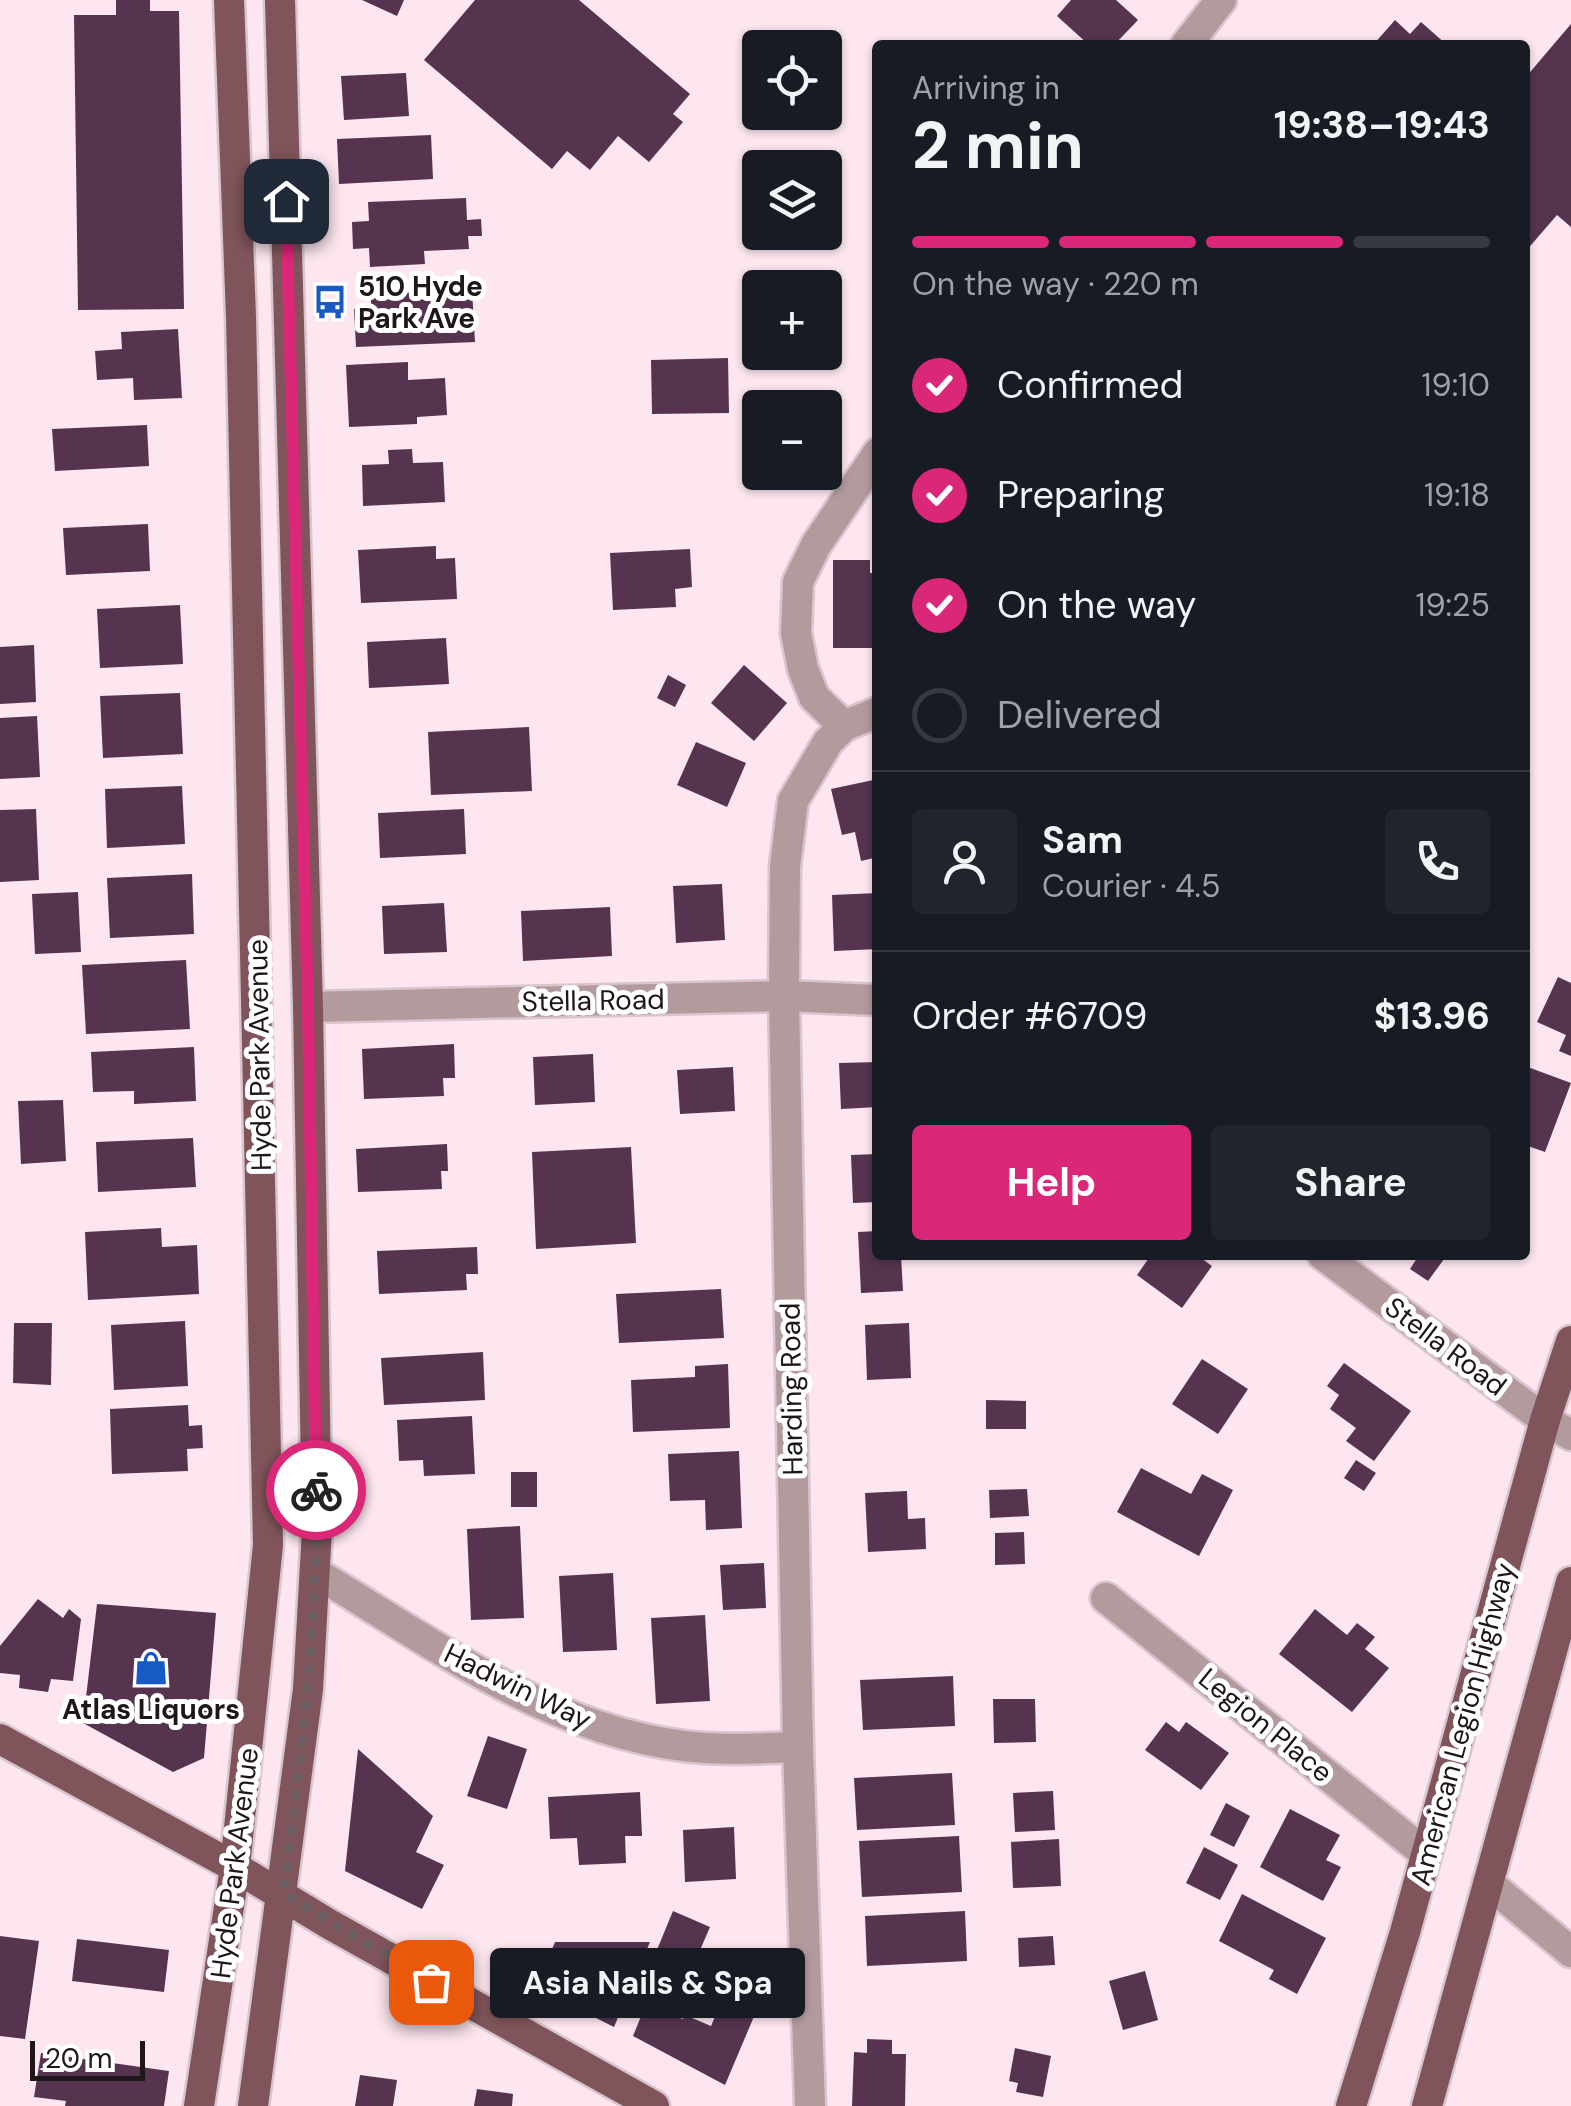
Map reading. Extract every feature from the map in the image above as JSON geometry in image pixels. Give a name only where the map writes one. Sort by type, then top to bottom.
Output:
[{"type":"main road","name":"Hyde Park Avenue","points":[[199,2106],[234,1866],[268,1545],[241,298],[230,0]]},
{"type":"main road","name":"Hyde Park Avenue","points":[[253,2106],[284,1894],[308,1689],[316,1573],[308,1007],[280,0]]},
{"type":"main road","points":[[258,1010],[308,1007]]},
{"type":"main road","name":"American Legion Highway","points":[[1351,2106],[1558,1428],[1571,1342]]},
{"type":"main road","points":[[1427,2106],[1571,1582]]},
{"type":"main road","points":[[0,1739],[284,1894],[330,1924],[654,2106]]},
{"type":"street","points":[[1190,40],[1221,0]]},
{"type":"street","points":[[872,462],[816,545],[798,582],[796,633],[803,669],[814,697],[844,726],[872,714]]},
{"type":"street","name":"Harding Road","points":[[810,2106],[798,1747],[784,996],[786,866],[793,801],[828,742],[844,726]]},
{"type":"street","name":"Stella Road","points":[[308,1007],[784,996],[872,1000]]},
{"type":"street","name":"Stella Road","points":[[1329,1260],[1558,1428]]},
{"type":"street","name":"Hadwin Way","points":[[316,1573],[497,1682],[590,1723],[664,1743],[706,1748],[798,1747]]},
{"type":"street","name":"Legion Place","points":[[1106,1598],[1426,1854]]},
{"type":"street","points":[[1488,1883],[1571,1952]]},
{"type":"building","points":[[116,0],[150,0],[150,11],[179,11],[184,309],[78,310],[74,15],[116,15]]},
{"type":"building","points":[[362,0],[404,0],[397,16]]},
{"type":"building","points":[[475,0],[579,0],[690,94],[673,114],[683,122],[649,162],[618,136],[590,170],[567,151],[552,169],[424,60]]},
{"type":"building","points":[[1071,0],[1116,0],[1138,20],[1119,40],[1083,40],[1057,16]]},
{"type":"building","points":[[1395,20],[1410,34],[1421,22],[1441,40],[1377,40]]},
{"type":"building","points":[[1571,24],[1571,227],[1557,215],[1530,246],[1530,72]]},
{"type":"building","points":[[406,73],[409,116],[344,120],[341,76]]},
{"type":"building","points":[[431,135],[433,179],[339,184],[337,139]]},
{"type":"building","points":[[466,198],[467,220],[481,219],[482,236],[468,236],[469,249],[424,251],[425,264],[370,267],[369,248],[353,249],[352,222],[369,221],[368,202]]},
{"type":"building","points":[[472,289],[475,342],[356,347],[354,309],[371,308],[371,295]]},
{"type":"building","points":[[178,329],[182,398],[134,400],[133,378],[97,380],[95,351],[122,349],[121,332]]},
{"type":"building","points":[[728,358],[729,413],[652,414],[651,360]]},
{"type":"building","points":[[408,362],[408,380],[445,378],[447,415],[417,417],[417,424],[349,427],[346,365]]},
{"type":"building","points":[[147,425],[149,466],[55,471],[52,429]]},
{"type":"building","points":[[412,449],[413,463],[443,462],[445,502],[363,506],[362,465],[389,464],[388,450]]},
{"type":"building","points":[[148,524],[150,571],[66,575],[63,528]]},
{"type":"building","points":[[436,546],[436,559],[455,558],[457,599],[361,603],[358,550]]},
{"type":"building","points":[[690,549],[692,587],[675,589],[676,607],[613,610],[610,553]]},
{"type":"building","points":[[833,560],[870,560],[872,648],[833,648]]},
{"type":"building","points":[[180,605],[183,664],[100,668],[97,609]]},
{"type":"building","points":[[446,638],[449,684],[369,688],[367,642]]},
{"type":"building","points":[[34,645],[36,702],[0,704],[0,647]]},
{"type":"building","points":[[744,665],[787,703],[754,741],[711,703]]},
{"type":"building","points":[[668,675],[686,685],[675,707],[657,698]]},
{"type":"building","points":[[180,693],[183,754],[103,758],[100,696]]},
{"type":"building","points":[[37,716],[40,777],[0,779],[0,718]]},
{"type":"building","points":[[529,727],[532,791],[431,795],[428,732]]},
{"type":"building","points":[[696,742],[746,763],[727,807],[677,785]]},
{"type":"building","points":[[872,780],[872,858],[861,861],[855,832],[842,835],[831,789]]},
{"type":"building","points":[[182,786],[185,844],[107,848],[105,789]]},
{"type":"building","points":[[36,809],[39,880],[0,882],[0,810]]},
{"type":"building","points":[[464,809],[466,854],[380,858],[378,813]]},
{"type":"building","points":[[192,874],[194,934],[110,938],[107,878]]},
{"type":"building","points":[[722,884],[725,940],[676,943],[673,886]]},
{"type":"building","points":[[78,892],[81,952],[35,954],[32,894]]},
{"type":"building","points":[[872,893],[872,949],[834,951],[832,895]]},
{"type":"building","points":[[444,903],[447,952],[384,954],[382,906]]},
{"type":"building","points":[[610,907],[612,956],[523,961],[521,911]]},
{"type":"building","points":[[186,960],[190,1029],[86,1034],[82,965]]},
{"type":"building","points":[[1558,977],[1571,983],[1571,1056],[1559,1051],[1566,1035],[1537,1022]]},
{"type":"building","points":[[454,1044],[455,1078],[443,1078],[444,1096],[364,1099],[362,1049]]},
{"type":"building","points":[[194,1047],[196,1101],[134,1104],[134,1091],[93,1092],[91,1052]]},
{"type":"building","points":[[593,1054],[595,1102],[535,1105],[533,1057]]},
{"type":"building","points":[[872,1062],[872,1107],[841,1109],[839,1063]]},
{"type":"building","points":[[733,1067],[735,1111],[680,1114],[677,1070]]},
{"type":"building","points":[[1530,1068],[1571,1083],[1545,1152],[1530,1147]]},
{"type":"building","points":[[63,1100],[66,1161],[21,1164],[18,1101]]},
{"type":"building","points":[[193,1138],[196,1187],[98,1192],[96,1142]]},
{"type":"building","points":[[447,1144],[448,1171],[441,1171],[442,1189],[358,1192],[356,1149]]},
{"type":"building","points":[[631,1147],[636,1243],[536,1249],[532,1152]]},
{"type":"building","points":[[872,1154],[872,1202],[853,1203],[851,1155]]},
{"type":"building","points":[[161,1228],[162,1247],[197,1245],[199,1294],[88,1300],[85,1232]]},
{"type":"building","points":[[872,1231],[872,1260],[901,1260],[903,1291],[861,1293],[858,1232]]},
{"type":"building","points":[[477,1247],[478,1274],[466,1274],[467,1290],[379,1294],[377,1251]]},
{"type":"building","points":[[1148,1260],[1204,1260],[1212,1266],[1182,1308],[1137,1275]]},
{"type":"building","points":[[1416,1260],[1443,1260],[1428,1281],[1410,1269]]},
{"type":"building","points":[[721,1289],[724,1338],[619,1343],[616,1294]]},
{"type":"building","points":[[185,1321],[188,1386],[114,1390],[111,1325]]},
{"type":"building","points":[[14,1323],[52,1323],[51,1385],[13,1383]]},
{"type":"building","points":[[909,1323],[911,1378],[867,1380],[865,1325]]},
{"type":"building","points":[[483,1352],[485,1400],[384,1405],[381,1358]]},
{"type":"building","points":[[1202,1359],[1248,1389],[1218,1434],[1172,1404]]},
{"type":"building","points":[[1344,1363],[1411,1411],[1374,1461],[1346,1441],[1356,1428],[1330,1409],[1339,1395],[1327,1386]]},
{"type":"building","points":[[728,1364],[730,1428],[633,1432],[631,1380],[695,1377],[695,1366]]},
{"type":"building","points":[[986,1400],[1026,1401],[1026,1429],[986,1429]]},
{"type":"building","points":[[188,1405],[189,1426],[202,1425],[203,1448],[187,1449],[188,1471],[112,1474],[110,1409]]},
{"type":"building","points":[[472,1416],[475,1474],[424,1476],[423,1460],[399,1461],[397,1420]]},
{"type":"building","points":[[739,1451],[742,1528],[706,1530],[705,1500],[670,1501],[668,1454]]},
{"type":"building","points":[[1356,1460],[1376,1473],[1364,1491],[1344,1478]]},
{"type":"building","points":[[1141,1468],[1191,1494],[1202,1474],[1233,1490],[1199,1556],[1117,1512]]},
{"type":"building","points":[[511,1472],[537,1472],[537,1507],[511,1507]]},
{"type":"building","points":[[1027,1489],[1029,1516],[990,1518],[989,1490]]},
{"type":"building","points":[[907,1491],[908,1519],[925,1518],[926,1549],[868,1552],[865,1493]]},
{"type":"building","points":[[520,1526],[524,1618],[471,1620],[467,1529]]},
{"type":"building","points":[[1024,1532],[1025,1564],[995,1565],[995,1533]]},
{"type":"building","points":[[764,1563],[766,1608],[723,1610],[720,1565]]},
{"type":"building","points":[[613,1573],[617,1650],[563,1652],[559,1576]]},
{"type":"building","points":[[38,1599],[63,1618],[69,1609],[81,1619],[73,1681],[51,1679],[48,1692],[19,1688],[20,1675],[0,1673],[0,1646]]},
{"type":"building","name":"Atlas Liquors","points":[[97,1604],[216,1613],[204,1758],[173,1772],[83,1723]]},
{"type":"building","points":[[1315,1609],[1347,1635],[1357,1623],[1375,1637],[1365,1649],[1389,1668],[1352,1712],[1279,1654]]},
{"type":"building","points":[[705,1615],[710,1701],[656,1704],[651,1618]]},
{"type":"building","points":[[953,1676],[955,1726],[863,1730],[860,1680]]},
{"type":"building","points":[[993,1699],[1035,1699],[1036,1742],[994,1743]]},
{"type":"building","points":[[1166,1722],[1179,1732],[1186,1722],[1229,1753],[1201,1790],[1145,1750]]},
{"type":"building","points":[[488,1736],[527,1749],[507,1809],[467,1796]]},
{"type":"building","points":[[358,1749],[433,1816],[416,1852],[444,1865],[422,1909],[345,1871]]},
{"type":"building","points":[[952,1773],[955,1825],[857,1830],[854,1778]]},
{"type":"building","points":[[1053,1791],[1055,1830],[1015,1832],[1013,1793]]},
{"type":"building","points":[[640,1792],[642,1836],[625,1836],[626,1863],[579,1865],[577,1838],[550,1839],[548,1797]]},
{"type":"building","points":[[1226,1803],[1250,1816],[1234,1847],[1210,1835]]},
{"type":"building","points":[[1290,1809],[1340,1835],[1326,1860],[1341,1867],[1323,1901],[1260,1867]]},
{"type":"building","points":[[734,1827],[736,1879],[685,1882],[683,1830]]},
{"type":"building","points":[[959,1836],[962,1892],[862,1897],[859,1841]]},
{"type":"building","points":[[1059,1839],[1061,1886],[1013,1888],[1011,1842]]},
{"type":"building","points":[[1204,1847],[1238,1865],[1220,1900],[1186,1883]]},
{"type":"building","points":[[1242,1894],[1326,1938],[1297,1994],[1269,1979],[1274,1970],[1219,1941]]},
{"type":"building","points":[[673,1911],[710,1927],[678,2001],[642,1986]]},
{"type":"building","points":[[965,1911],[967,1961],[867,1966],[865,1916]]},
{"type":"building","points":[[0,1936],[39,1941],[25,2039],[0,2036]]},
{"type":"building","points":[[1053,1936],[1055,1965],[1019,1967],[1018,1938]]},
{"type":"building","points":[[77,1939],[169,1950],[164,1992],[72,1981]]},
{"type":"building","points":[[555,1942],[650,1942],[614,2027],[536,1988]]},
{"type":"building","points":[[1145,1971],[1158,2020],[1123,2030],[1109,1981]]},
{"type":"building","points":[[725,1993],[758,2007],[725,2085],[633,2036],[646,2004],[711,2026]]},
{"type":"building","points":[[867,2039],[892,2040],[892,2054],[906,2054],[905,2106],[852,2106],[854,2052],[867,2053]]},
{"type":"building","points":[[1015,2048],[1051,2056],[1043,2097],[1016,2092],[1018,2083],[1009,2081]]},
{"type":"building","points":[[41,2053],[169,2071],[164,2106],[65,2106],[66,2101],[34,2097]]},
{"type":"building","points":[[360,2075],[397,2080],[393,2106],[355,2106]]},
{"type":"building","points":[[477,2089],[513,2094],[512,2106],[474,2106]]},
{"type":"way so far","points":[[316,1490],[316,1573],[308,1689],[284,1894],[431,1982]]},
{"type":"place","name":"510 Hyde Park Ave","points":[[330,302]]},
{"type":"place","name":"Atlas Liquors","points":[[151,1668]]},
{"type":"place","name":"Asia Nails & Spa","points":[[431,1982]]},
{"type":"route","points":[[286,201],[308,1007],[316,1490]]}]
